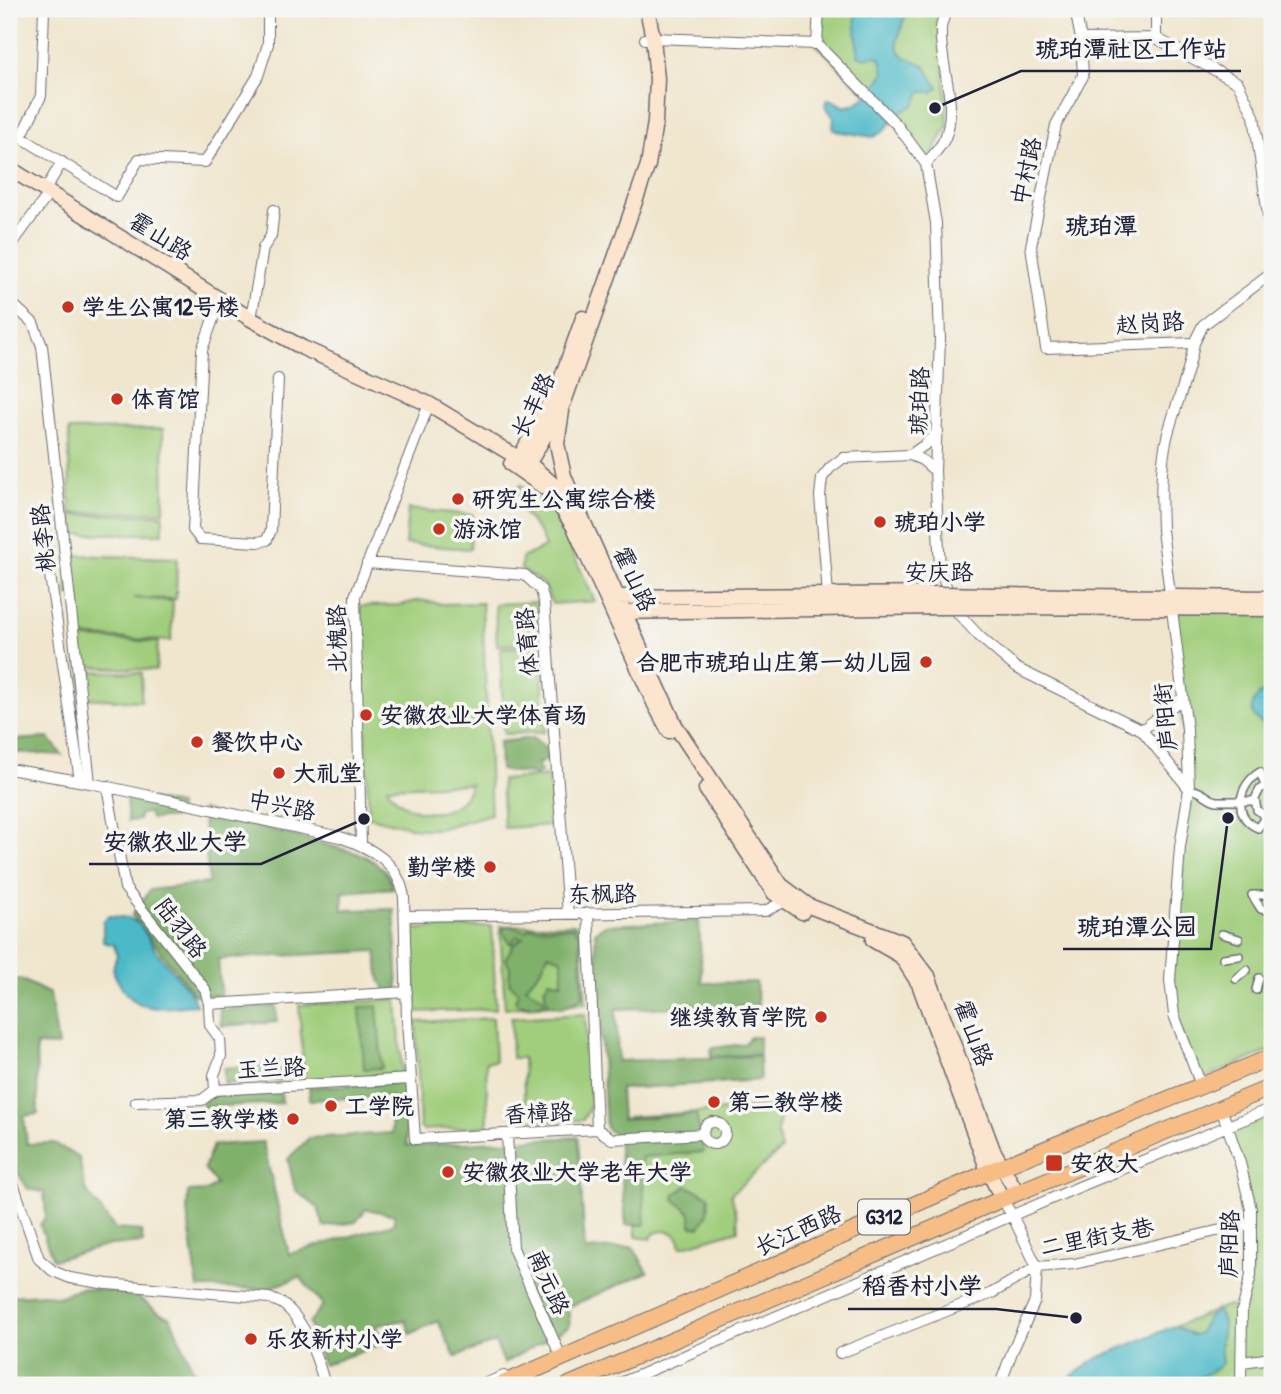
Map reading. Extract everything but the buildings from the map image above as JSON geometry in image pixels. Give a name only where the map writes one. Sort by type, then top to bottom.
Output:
[{"type":"highway","name":"长江西路","points":[[499,1385],[561,1355],[995,1167],[1200,1083],[1272,1057]]},
{"type":"highway","name":"G312","points":[[569,1385],[1272,1087]]},
{"type":"main road","name":"长丰路","points":[[519,462],[558,388],[633,184],[644,142],[648,78],[649,38],[639,9]]},
{"type":"main road","name":"长丰路","points":[[519,462],[533,456],[564,402],[648,165],[655,122],[656,86],[647,9]]},
{"type":"main road","name":"霍山路","points":[[9,168],[45,195],[296,352],[427,408]]},
{"type":"main road","name":"霍山路","points":[[9,177],[45,195],[303,348],[427,408],[555,486],[580,514],[612,597]]},
{"type":"main road","points":[[564,402],[557,444],[564,475],[580,514]]},
{"type":"main road","name":"霍山路","points":[[519,462],[551,492],[574,527],[612,597],[655,705],[673,738],[774,893],[902,942],[928,976],[993,1150],[995,1167],[1010,1196]]},
{"type":"main road","name":"安庆路","points":[[612,597],[828,595],[939,601]]},
{"type":"main road","name":"安庆路","points":[[1172,603],[1272,598]]},
{"type":"main road","name":"安庆路","points":[[619,612],[939,601],[1172,603],[1272,609]]},
{"type":"street","points":[[44,9],[41,96],[21,137],[117,197],[139,159],[205,162],[258,76],[268,44],[268,9]]},
{"type":"street","points":[[649,38],[817,44],[819,9]]},
{"type":"street","points":[[926,164],[944,140],[948,126],[949,86],[941,28],[947,9]]},
{"type":"street","name":"中村路","points":[[1046,348],[1031,246],[1056,125],[1083,76],[1082,39],[1075,9]]},
{"type":"street","points":[[1156,9],[1156,38]]},
{"type":"street","points":[[1082,39],[1156,38],[1238,83],[1254,116],[1272,244]]},
{"type":"street","name":"琥珀路","points":[[817,44],[897,125],[926,164],[936,223],[940,339],[935,471],[940,569],[954,609],[979,636],[1016,668],[1142,730]]},
{"type":"street","points":[[9,246],[45,195],[62,162]]},
{"type":"street","points":[[251,318],[262,248],[271,236],[274,210]]},
{"type":"street","name":"赵岗路","points":[[1046,348],[1194,343],[1203,325],[1272,273]]},
{"type":"street","name":"桃李路","points":[[9,302],[33,323],[42,346],[85,782]]},
{"type":"street","points":[[218,305],[202,350],[193,530],[200,539],[258,542],[267,540],[271,530],[278,379]]},
{"type":"street","name":"庐阳街","points":[[1194,343],[1191,362],[1167,438],[1163,470],[1162,530],[1183,698],[1189,789],[1180,847],[1170,980],[1174,1015],[1200,1083]]},
{"type":"street","name":"北槐路","points":[[361,844],[355,596],[427,408]]},
{"type":"street","points":[[910,455],[938,431]]},
{"type":"street","points":[[828,595],[820,496],[822,478],[830,468],[843,457],[910,455],[922,460],[935,471]]},
{"type":"street","name":"体育路","points":[[368,563],[525,575],[541,590],[568,914]]},
{"type":"street","points":[[50,575],[85,782]]},
{"type":"street","points":[[1183,698],[1142,730],[1189,789],[1205,793],[1217,801],[1255,800]]},
{"type":"street","name":"中兴路","points":[[9,769],[107,786],[340,837],[361,844],[386,861],[400,880],[404,897],[415,1139]]},
{"type":"street","points":[[1265,787],[1260,772],[1248,780],[1241,800],[1242,812],[1247,821],[1258,828],[1266,817]]},
{"type":"street","points":[[1248,780],[1265,787]]},
{"type":"street","name":"陆羽路","points":[[107,786],[125,888],[205,989],[210,1025],[220,1039],[221,1056],[214,1075],[215,1090]]},
{"type":"street","points":[[1255,800],[1265,787]]},
{"type":"street","points":[[1255,800],[1266,817],[1271,895],[1252,895],[1261,909],[1271,913]]},
{"type":"street","points":[[1247,821],[1266,817]]},
{"type":"street","name":"东枫路","points":[[405,916],[765,911],[791,899]]},
{"type":"street","points":[[588,913],[597,1129]]},
{"type":"street","points":[[1222,934],[1239,939]]},
{"type":"street","points":[[1223,958],[1239,956]]},
{"type":"street","points":[[1236,979],[1247,970]]},
{"type":"street","points":[[1256,990],[1259,978]]},
{"type":"street","points":[[209,1004],[407,992]]},
{"type":"street","points":[[1200,1083],[1272,1050]]},
{"type":"street","name":"玉兰路","points":[[136,1102],[202,1100],[215,1090],[411,1079]]},
{"type":"street","name":"庐阳路","points":[[1222,1108],[1240,1163],[1251,1209],[1251,1275],[1242,1311],[1241,1385]]},
{"type":"street","points":[[616,1385],[1012,1215],[1272,1108]]},
{"type":"street","name":"香樟路","points":[[415,1139],[597,1129],[612,1139],[703,1134]]},
{"type":"street","name":"南元路","points":[[507,1134],[513,1248],[561,1355]]},
{"type":"street","points":[[9,1172],[39,1259],[45,1266],[70,1278],[107,1284],[269,1298],[284,1304],[302,1327],[314,1349],[325,1385]]},
{"type":"street","points":[[1000,1385],[1035,1301],[1037,1268],[1012,1215],[1010,1196]]},
{"type":"street","name":"二里街支巷","points":[[840,1353],[992,1293],[1037,1268],[1074,1264],[1251,1223]]},
{"type":"street","points":[[482,1385],[561,1355]]},
{"type":"street","points":[[1242,1362],[1272,1358]]},
{"type":"green space","points":[[819,9],[947,9],[941,28],[948,126],[926,164],[897,125],[817,45]]},
{"type":"green space","points":[[163,429],[164,512],[70,513],[69,430]]},
{"type":"green space","points":[[521,485],[547,505],[558,521],[595,601],[552,604],[544,584],[521,569],[522,558],[545,547],[540,533],[511,497]]},
{"type":"green space","name":"游泳馆","points":[[408,509],[473,515],[470,549],[405,544]]},
{"type":"green space","points":[[72,515],[163,515],[163,534],[72,534]]},
{"type":"green space","points":[[68,555],[177,558],[176,599],[133,598],[173,601],[171,641],[77,636],[79,596],[67,595]]},
{"type":"green space","points":[[419,600],[442,604],[482,603],[491,814],[439,829],[418,829],[369,817],[360,606],[401,605]],"holes":[[[471,784],[455,806],[443,811],[418,811],[395,798],[387,787]]]},
{"type":"green space","points":[[538,602],[540,643],[497,645],[495,604]]},
{"type":"green space","points":[[1172,608],[1272,609],[1272,1050],[1199,1080],[1174,1015],[1170,980],[1189,789]]},
{"type":"green space","points":[[81,638],[158,642],[156,670],[79,666]]},
{"type":"green space","points":[[541,646],[545,732],[504,734],[500,648]]},
{"type":"green space","points":[[83,671],[142,673],[141,701],[81,698]]},
{"type":"green space","points":[[49,738],[62,755],[9,752],[9,740]]},
{"type":"green space","points":[[533,738],[544,746],[548,759],[537,765],[541,772],[536,775],[500,770],[499,742]]},
{"type":"green space","points":[[549,776],[553,825],[504,828],[501,780]]},
{"type":"green space","points":[[132,796],[179,805],[178,817],[151,819],[150,813],[139,814],[139,820],[128,821],[126,799]]},
{"type":"green space","points":[[202,810],[360,854],[381,867],[389,876],[393,888],[343,892],[343,910],[394,909],[398,991],[387,991],[380,980],[376,951],[218,959],[221,995],[195,995],[132,915],[150,890],[209,883]]},
{"type":"green space","points":[[699,921],[702,983],[756,982],[758,1005],[616,1009],[618,1061],[759,1056],[760,1080],[620,1089],[622,1119],[696,1114],[704,1152],[642,1157],[645,1225],[626,1225],[618,1137],[606,1128],[595,932],[605,925]]},
{"type":"green space","points":[[574,924],[581,931],[586,1003],[505,1008],[500,926]]},
{"type":"green space","points":[[492,926],[496,1009],[415,1012],[412,929]]},
{"type":"green space","points":[[510,926],[526,931],[528,928],[573,927],[580,935],[583,997],[562,1008],[548,1004],[544,989],[549,980],[562,983],[562,959],[548,954],[542,968],[526,987],[543,998],[545,1005],[520,1005],[515,1002],[518,991],[509,983],[510,967],[505,959],[515,943],[523,938],[516,937],[511,944],[503,933],[503,928]]},
{"type":"green space","points":[[20,979],[50,994],[58,1046],[36,1045],[38,1114],[24,1116],[27,1144],[54,1143],[79,1158],[85,1189],[115,1229],[141,1231],[143,1243],[110,1245],[53,1260],[40,1225],[46,1216],[44,1192],[28,1189],[9,1159],[9,981]]},
{"type":"green space","points":[[397,999],[402,1073],[304,1079],[299,1005]]},
{"type":"green space","points":[[276,1006],[277,1022],[221,1026],[220,1010]]},
{"type":"green space","points":[[377,1006],[382,1068],[364,1069],[360,1007]]},
{"type":"green space","points":[[585,1014],[591,1105],[583,1120],[525,1123],[523,1058],[512,1058],[511,1018]]},
{"type":"green space","points":[[493,1018],[495,1061],[486,1062],[488,1126],[423,1130],[420,1127],[416,1022]]},
{"type":"green space","points":[[750,1037],[759,1037],[759,1054],[711,1057],[712,1048],[744,1044]]},
{"type":"green space","points":[[279,1064],[280,1080],[224,1084],[224,1068]]},
{"type":"green space","points":[[403,1082],[407,1146],[578,1137],[585,1250],[633,1247],[648,1272],[568,1307],[570,1326],[504,1363],[495,1342],[455,1357],[438,1321],[410,1334],[406,1320],[377,1325],[382,1344],[323,1365],[309,1323],[323,1305],[300,1277],[267,1289],[198,1288],[187,1211],[188,1192],[207,1191],[216,1184],[204,1168],[213,1145],[263,1142],[289,1254],[393,1224],[395,1215],[366,1209],[356,1222],[324,1227],[318,1208],[295,1190],[288,1159],[309,1138],[392,1133],[390,1096],[310,1100],[309,1087]]},
{"type":"green space","points":[[281,1090],[282,1103],[203,1107],[203,1102],[215,1094]]},
{"type":"green space","points":[[783,1106],[777,1131],[781,1150],[731,1194],[738,1230],[681,1247],[678,1238],[668,1231],[655,1233],[650,1239],[636,1236],[628,1117]]},
{"type":"green space","points":[[1272,1108],[1272,1385],[1059,1385],[1098,1358],[1228,1305],[1241,1310],[1251,1275],[1251,1209],[1228,1127]]},
{"type":"green space","points":[[687,1186],[709,1196],[708,1213],[700,1227],[691,1226],[691,1213],[674,1199],[675,1194]]},
{"type":"green space","points":[[81,1288],[134,1294],[161,1314],[170,1317],[200,1385],[16,1385],[9,1358],[9,1296],[44,1294],[58,1297]]},
{"type":"water","points":[[857,9],[907,9],[897,42],[899,50],[905,57],[924,65],[938,87],[933,92],[921,92],[915,104],[898,114],[884,131],[873,137],[833,129],[834,118],[825,105],[828,99],[844,106],[862,100],[884,73],[881,58],[864,58],[858,55],[855,15]]},
{"type":"water","points":[[1272,689],[1272,778],[1266,777],[1270,748],[1268,734],[1265,726],[1254,716],[1252,707],[1260,695]]},
{"type":"water","points":[[109,916],[129,918],[140,925],[156,951],[191,993],[196,1005],[151,1007],[133,1000],[125,992],[114,972],[117,956],[114,945],[103,942],[103,921]]},
{"type":"water","points":[[1216,1311],[1223,1324],[1222,1363],[1186,1385],[1059,1385],[1098,1358],[1174,1326],[1192,1335],[1198,1334],[1207,1318]]},
{"type":"place","name":"琥珀潭社区工作站","points":[[935,108]]},
{"type":"place","name":"学生公寓12号楼","points":[[68,307]]},
{"type":"place","name":"体育馆","points":[[117,399]]},
{"type":"place","name":"研究生公寓综合楼","points":[[458,499]]},
{"type":"place","name":"琥珀小学","points":[[880,522]]},
{"type":"place","name":"游泳馆","points":[[439,529]]},
{"type":"place","name":"合肥市琥珀山庄第一幼儿园","points":[[926,662]]},
{"type":"place","name":"安徽农业大学体育场","points":[[366,715]]},
{"type":"place","name":"餐饮中心","points":[[197,742]]},
{"type":"place","name":"大礼堂","points":[[279,773]]},
{"type":"place","name":"琥珀潭公园","points":[[1228,818]]},
{"type":"place","name":"安徽农业大学","points":[[364,819]]},
{"type":"place","name":"勤学楼","points":[[490,867]]},
{"type":"place","name":"继续教育学院","points":[[821,1017]]},
{"type":"place","name":"第二教学楼","points":[[714,1102]]},
{"type":"place","name":"工学院","points":[[331,1106]]},
{"type":"place","name":"第三教学楼","points":[[293,1119]]},
{"type":"place","name":"安农大","points":[[1054,1163]]},
{"type":"place","name":"安徽农业大学老年大学","points":[[448,1172]]},
{"type":"place","name":"稻香村小学","points":[[1076,1318]]},
{"type":"place","name":"乐农新村小学","points":[[251,1339]]},
{"type":"district","name":"琥珀潭","points":[[1101,226]]}]
